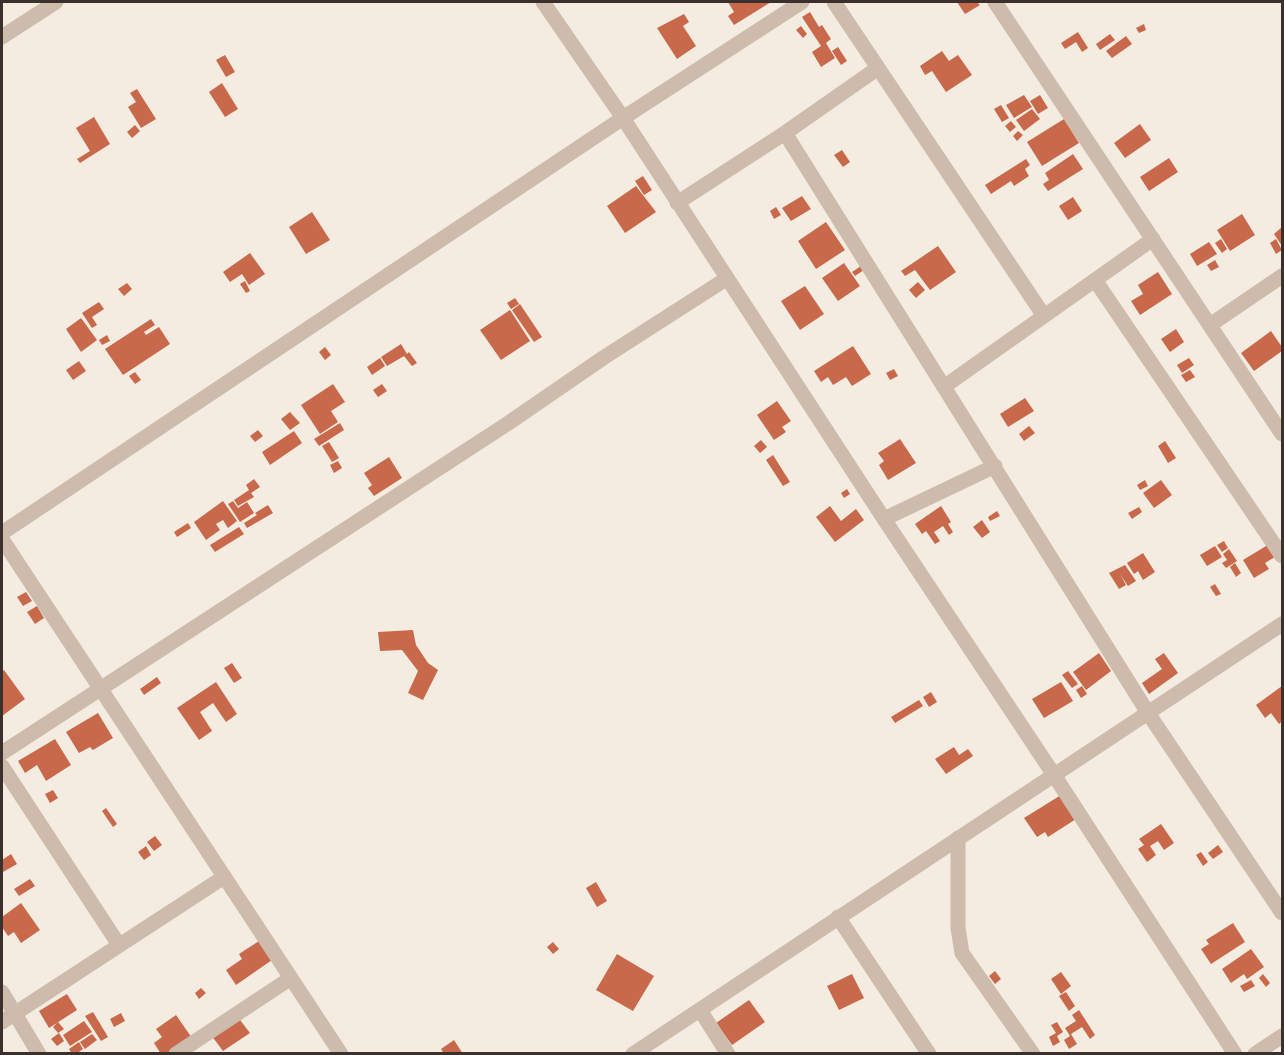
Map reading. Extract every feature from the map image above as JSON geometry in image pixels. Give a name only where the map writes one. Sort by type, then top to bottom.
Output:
[{"type":"street","points":[[2,37],[56,2]]},
{"type":"street","points":[[543,2],[623,118],[726,279],[1235,1053]]},
{"type":"street","points":[[2,533],[623,118],[802,2]]},
{"type":"street","points":[[834,2],[1044,316]]},
{"type":"street","points":[[995,2],[1282,434]]},
{"type":"street","points":[[677,203],[785,133],[878,68]]},
{"type":"street","points":[[785,133],[1148,713],[1282,913]]},
{"type":"street","points":[[945,386],[1153,239]]},
{"type":"street","points":[[1210,325],[1282,276]]},
{"type":"street","points":[[2,753],[726,279]]},
{"type":"street","points":[[1095,280],[1282,556]]},
{"type":"street","points":[[884,519],[995,466]]},
{"type":"street","points":[[2,539],[340,1053]]},
{"type":"street","points":[[633,1053],[1282,624]]},
{"type":"street","points":[[2,766],[119,945]]},
{"type":"street","points":[[958,838],[958,928],[962,953],[1033,1053]]},
{"type":"street","points":[[8,1017],[224,877]]},
{"type":"street","points":[[838,917],[929,1053]]},
{"type":"street","points":[[176,1053],[291,978]]},
{"type":"street","points":[[2,992],[8,1017],[39,1053]]},
{"type":"street","points":[[700,1010],[728,1053]]},
{"type":"street","points":[[1255,1053],[1282,1036]]},
{"type":"building","points":[[728,2],[771,2],[734,25],[728,16],[734,12]]},
{"type":"building","points":[[957,2],[977,2],[980,5],[965,14]]},
{"type":"building","points":[[810,12],[819,27],[822,25],[831,39],[826,43],[835,58],[821,67],[812,52],[821,46],[802,17]]},
{"type":"building","points":[[684,14],[689,22],[683,26],[696,46],[677,59],[657,28]]},
{"type":"building","points":[[1144,24],[1146,30],[1139,33],[1136,28]]},
{"type":"building","points":[[801,26],[807,34],[803,38],[796,30]]},
{"type":"building","points":[[1078,32],[1088,48],[1082,52],[1076,42],[1065,49],[1061,43]]},
{"type":"building","points":[[1110,34],[1115,40],[1100,50],[1096,44]]},
{"type":"building","points":[[1126,36],[1132,44],[1112,58],[1106,51]]},
{"type":"building","points":[[838,47],[847,61],[841,65],[832,51]]},
{"type":"building","points":[[942,51],[949,61],[958,55],[972,75],[946,92],[932,71],[925,75],[920,66]]},
{"type":"building","points":[[225,55],[235,72],[226,77],[216,60]]},
{"type":"building","points":[[222,83],[238,109],[225,117],[209,92]]},
{"type":"building","points":[[137,89],[156,119],[141,128],[128,107],[136,102],[130,93]]},
{"type":"building","points":[[1024,95],[1032,107],[1014,118],[1006,105]]},
{"type":"building","points":[[1040,95],[1048,108],[1038,114],[1030,101]]},
{"type":"building","points":[[1001,105],[1009,118],[1002,122],[994,109]]},
{"type":"building","points":[[1032,109],[1040,119],[1024,131],[1016,120]]},
{"type":"building","points":[[94,117],[110,144],[80,163],[77,159],[90,151],[76,128]]},
{"type":"building","points":[[1064,119],[1079,143],[1042,166],[1027,142]]},
{"type":"building","points":[[1011,121],[1016,127],[1010,132],[1005,126]]},
{"type":"building","points":[[1140,124],[1151,140],[1125,158],[1114,143]]},
{"type":"building","points":[[135,125],[140,131],[132,138],[127,132]]},
{"type":"building","points":[[1018,131],[1023,135],[1017,141],[1013,136]]},
{"type":"building","points":[[842,150],[850,162],[843,167],[834,155]]},
{"type":"building","points":[[1073,154],[1083,169],[1048,191],[1043,184],[1049,180],[1045,173]]},
{"type":"building","points":[[1169,158],[1178,172],[1149,191],[1140,177]]},
{"type":"building","points":[[1026,159],[1030,165],[1025,169],[1029,176],[1014,186],[1011,181],[991,194],[985,185]]},
{"type":"building","points":[[643,176],[652,190],[644,195],[635,181]]},
{"type":"building","points":[[636,186],[656,212],[625,233],[607,206]]},
{"type":"building","points":[[802,196],[811,209],[791,221],[782,208]]},
{"type":"building","points":[[1073,197],[1082,211],[1068,220],[1059,206]]},
{"type":"building","points":[[776,207],[781,215],[774,219],[770,211]]},
{"type":"building","points":[[312,212],[330,240],[306,254],[289,227]]},
{"type":"building","points":[[1242,214],[1255,235],[1230,251],[1217,230]]},
{"type":"building","points":[[826,222],[845,250],[816,269],[798,241]]},
{"type":"building","points":[[1282,227],[1282,246],[1274,234]]},
{"type":"building","points":[[1221,239],[1227,249],[1222,253],[1215,243]]},
{"type":"building","points":[[1276,239],[1282,250],[1276,254],[1270,243]]},
{"type":"building","points":[[1209,242],[1217,254],[1197,266],[1190,254]]},
{"type":"building","points":[[938,246],[956,272],[930,290],[915,270],[905,276],[901,271]]},
{"type":"building","points":[[250,253],[265,274],[249,285],[242,274],[230,282],[223,272]]},
{"type":"building","points":[[1215,260],[1219,267],[1211,271],[1207,265]]},
{"type":"building","points":[[844,263],[860,286],[838,301],[822,278]]},
{"type":"building","points":[[861,266],[864,270],[855,276],[852,272]]},
{"type":"building","points":[[1158,272],[1172,294],[1140,315],[1131,301],[1143,294],[1138,285]]},
{"type":"building","points":[[245,281],[250,291],[246,293],[240,284]]},
{"type":"building","points":[[918,282],[925,290],[916,298],[909,290]]},
{"type":"building","points":[[127,283],[132,289],[124,296],[118,289]]},
{"type":"building","points":[[805,286],[824,314],[800,330],[781,301]]},
{"type":"building","points":[[515,298],[519,304],[511,309],[507,303]]},
{"type":"building","points":[[99,302],[104,309],[92,317],[97,325],[92,328],[82,313]]},
{"type":"building","points":[[520,304],[542,337],[534,342],[512,310]]},
{"type":"building","points":[[510,310],[530,341],[501,360],[480,330]]},
{"type":"building","points":[[81,318],[97,340],[81,352],[66,329]]},
{"type":"building","points":[[151,319],[155,325],[144,332],[146,335],[159,327],[170,344],[123,375],[105,349]]},
{"type":"building","points":[[1176,329],[1184,342],[1170,352],[1161,339]]},
{"type":"building","points":[[1271,331],[1282,347],[1282,351],[1254,371],[1241,353]]},
{"type":"building","points":[[107,335],[110,341],[102,345],[99,340]]},
{"type":"building","points":[[401,344],[407,354],[409,352],[417,363],[412,366],[404,356],[387,366],[381,357]]},
{"type":"building","points":[[853,346],[871,374],[852,386],[846,377],[833,385],[828,377],[821,382],[814,371]]},
{"type":"building","points":[[325,347],[331,355],[325,360],[319,352]]},
{"type":"building","points":[[380,358],[385,366],[372,375],[367,367]]},
{"type":"building","points":[[1189,358],[1194,365],[1182,373],[1177,365]]},
{"type":"building","points":[[79,361],[86,371],[73,380],[66,370]]},
{"type":"building","points":[[894,369],[898,376],[890,380],[886,373]]},
{"type":"building","points":[[1190,370],[1195,377],[1186,382],[1181,375]]},
{"type":"building","points":[[135,372],[141,380],[135,384],[129,376]]},
{"type":"building","points":[[333,384],[345,402],[331,411],[338,422],[320,434],[301,405]]},
{"type":"building","points":[[382,384],[387,391],[378,397],[373,390]]},
{"type":"building","points":[[1025,398],[1034,411],[1008,427],[1000,414]]},
{"type":"building","points":[[777,401],[791,421],[782,427],[786,432],[774,440],[757,415]]},
{"type":"building","points":[[290,412],[300,423],[290,430],[281,419]]},
{"type":"building","points":[[340,423],[344,430],[319,446],[314,439]]},
{"type":"building","points":[[1029,426],[1035,433],[1024,441],[1019,434]]},
{"type":"building","points":[[258,430],[263,436],[255,442],[250,436]]},
{"type":"building","points":[[294,431],[302,443],[270,465],[262,452]]},
{"type":"building","points":[[900,439],[916,463],[888,480],[879,465],[884,461],[878,453]]},
{"type":"building","points":[[761,440],[767,447],[760,453],[754,446]]},
{"type":"building","points":[[1165,441],[1176,458],[1168,463],[1158,446]]},
{"type":"building","points":[[329,442],[339,458],[332,462],[322,446]]},
{"type":"building","points":[[773,455],[790,482],[783,486],[766,460]]},
{"type":"building","points":[[389,457],[402,478],[374,496],[368,488],[372,485],[364,473]]},
{"type":"building","points":[[338,461],[342,468],[334,473],[330,465]]},
{"type":"building","points":[[254,479],[260,487],[251,493],[254,497],[238,506],[234,500],[249,490],[246,485]]},
{"type":"building","points":[[1145,480],[1148,486],[1140,490],[1137,485]]},
{"type":"building","points":[[1161,480],[1172,495],[1154,508],[1143,493]]},
{"type":"building","points":[[847,489],[850,494],[844,498],[841,493]]},
{"type":"building","points":[[223,501],[237,521],[228,528],[223,520],[216,524],[220,530],[206,540],[194,522]]},
{"type":"building","points":[[233,501],[238,508],[247,502],[254,513],[240,522],[228,504]]},
{"type":"building","points":[[268,505],[273,513],[247,528],[244,523]]},
{"type":"building","points":[[830,506],[841,521],[856,509],[864,520],[835,542],[816,517]]},
{"type":"building","points":[[941,506],[951,522],[948,524],[953,532],[949,535],[943,526],[934,532],[940,541],[935,544],[926,531],[922,534],[915,524]]},
{"type":"building","points":[[1139,507],[1142,512],[1132,519],[1128,513]]},
{"type":"building","points":[[997,511],[1000,516],[990,521],[988,517]]},
{"type":"building","points":[[982,520],[990,532],[982,538],[973,527]]},
{"type":"building","points":[[188,523],[191,528],[177,537],[174,532]]},
{"type":"building","points":[[239,527],[244,534],[215,552],[210,545]]},
{"type":"building","points":[[1224,541],[1228,548],[1222,552],[1217,545]]},
{"type":"building","points":[[1271,543],[1278,555],[1265,563],[1269,569],[1254,578],[1243,560]]},
{"type":"building","points":[[1215,546],[1222,557],[1207,566],[1200,555]]},
{"type":"building","points":[[1229,549],[1237,561],[1226,568],[1222,563],[1227,560],[1223,554]]},
{"type":"building","points":[[1143,553],[1155,572],[1143,580],[1138,571],[1134,574],[1127,563]]},
{"type":"building","points":[[1235,563],[1241,573],[1236,577],[1230,567]]},
{"type":"building","points":[[1125,565],[1136,581],[1128,586],[1120,574],[1126,585],[1119,589],[1109,573]]},
{"type":"building","points":[[1215,584],[1221,594],[1216,596],[1210,587]]},
{"type":"building","points":[[26,592],[32,601],[23,606],[17,597]]},
{"type":"building","points":[[37,606],[44,618],[35,624],[27,612]]},
{"type":"building","points":[[413,630],[416,645],[428,663],[438,670],[423,700],[408,693],[418,671],[402,650],[380,651],[378,632]]},
{"type":"building","points":[[1099,653],[1111,671],[1086,690],[1073,672]]},
{"type":"building","points":[[1164,653],[1178,673],[1149,694],[1142,683],[1162,669],[1155,659]]},
{"type":"building","points":[[232,663],[242,678],[234,683],[224,668]]},
{"type":"building","points":[[4,670],[25,699],[2,716],[2,672]]},
{"type":"building","points":[[1068,671],[1078,684],[1072,688],[1062,675]]},
{"type":"building","points":[[157,677],[161,683],[144,695],[140,689]]},
{"type":"building","points":[[216,682],[237,714],[226,722],[213,703],[200,712],[212,731],[199,740],[177,708]]},
{"type":"building","points":[[1061,682],[1073,701],[1044,718],[1032,699]]},
{"type":"building","points":[[1082,686],[1087,694],[1081,698],[1076,690]]},
{"type":"building","points":[[1282,686],[1282,721],[1279,724],[1271,713],[1265,718],[1256,705]]},
{"type":"building","points":[[931,692],[937,702],[929,707],[923,697]]},
{"type":"building","points":[[919,700],[923,706],[895,723],[891,717]]},
{"type":"building","points":[[98,713],[113,738],[93,750],[90,747],[79,753],[66,732]]},
{"type":"building","points":[[55,739],[71,765],[46,781],[37,765],[25,773],[18,761]]},
{"type":"building","points":[[954,747],[959,755],[968,749],[973,756],[946,774],[935,759]]},
{"type":"building","points":[[53,790],[58,798],[50,803],[45,794]]},
{"type":"building","points":[[1061,795],[1076,819],[1048,837],[1045,832],[1037,837],[1024,818]]},
{"type":"building","points":[[106,808],[117,824],[113,827],[102,811]]},
{"type":"building","points":[[1161,824],[1174,843],[1164,850],[1158,841],[1150,846],[1156,855],[1147,862],[1138,849],[1144,845],[1139,839]]},
{"type":"building","points":[[155,836],[162,845],[154,851],[147,842]]},
{"type":"building","points":[[1218,845],[1223,852],[1213,859],[1208,853]]},
{"type":"building","points":[[146,846],[151,855],[144,860],[138,852]]},
{"type":"building","points":[[1201,852],[1208,862],[1203,866],[1196,855]]},
{"type":"building","points":[[11,854],[17,864],[3,872],[2,860]]},
{"type":"building","points":[[30,879],[35,886],[19,896],[14,889]]},
{"type":"building","points":[[596,882],[607,901],[597,907],[586,888]]},
{"type":"building","points":[[21,903],[40,930],[21,943],[14,932],[8,936],[2,927],[2,917]]},
{"type":"building","points":[[1233,923],[1245,942],[1211,964],[1201,949],[1209,944],[1206,940]]},
{"type":"building","points":[[259,941],[272,960],[236,985],[226,970],[242,959],[239,954]]},
{"type":"building","points":[[553,942],[559,949],[553,954],[547,947]]},
{"type":"building","points":[[1251,949],[1264,967],[1247,979],[1244,974],[1231,983],[1222,969]]},
{"type":"building","points":[[617,954],[654,976],[633,1011],[596,990]]},
{"type":"building","points":[[995,971],[1001,979],[995,984],[989,976]]},
{"type":"building","points":[[1061,972],[1071,986],[1061,994],[1051,979]]},
{"type":"building","points":[[852,974],[864,998],[839,1010],[827,986]]},
{"type":"building","points":[[1263,974],[1270,983],[1266,987],[1259,978]]},
{"type":"building","points":[[1251,980],[1255,986],[1244,992],[1240,986]]},
{"type":"building","points":[[201,988],[206,993],[199,999],[195,993]]},
{"type":"building","points":[[1066,992],[1075,1006],[1069,1011],[1059,996]]},
{"type":"building","points":[[67,994],[77,1010],[49,1028],[39,1011]]},
{"type":"building","points":[[749,1000],[765,1022],[732,1045],[716,1023]]},
{"type":"building","points":[[1079,1010],[1095,1035],[1090,1039],[1082,1027],[1071,1034],[1077,1044],[1069,1049],[1064,1040],[1070,1036],[1065,1028],[1076,1021],[1072,1015]]},
{"type":"building","points":[[93,1012],[108,1037],[101,1041],[85,1016]]},
{"type":"building","points":[[121,1013],[125,1021],[114,1027],[110,1019]]},
{"type":"building","points":[[176,1015],[192,1038],[170,1054],[161,1054],[154,1043],[162,1037],[156,1029]]},
{"type":"building","points":[[237,1016],[250,1033],[223,1051],[211,1035]]},
{"type":"building","points":[[84,1021],[92,1032],[70,1046],[63,1035]]},
{"type":"building","points":[[58,1022],[64,1029],[58,1033],[53,1027]]},
{"type":"building","points":[[1057,1022],[1063,1032],[1057,1036],[1060,1042],[1053,1046],[1049,1037],[1056,1033],[1051,1025]]},
{"type":"building","points":[[59,1033],[64,1041],[57,1046],[51,1039]]},
{"type":"building","points":[[92,1034],[97,1040],[85,1049],[80,1042]]},
{"type":"building","points":[[454,1040],[463,1054],[444,1054],[441,1049]]},
{"type":"building","points":[[79,1042],[83,1049],[72,1054],[69,1049]]}]
